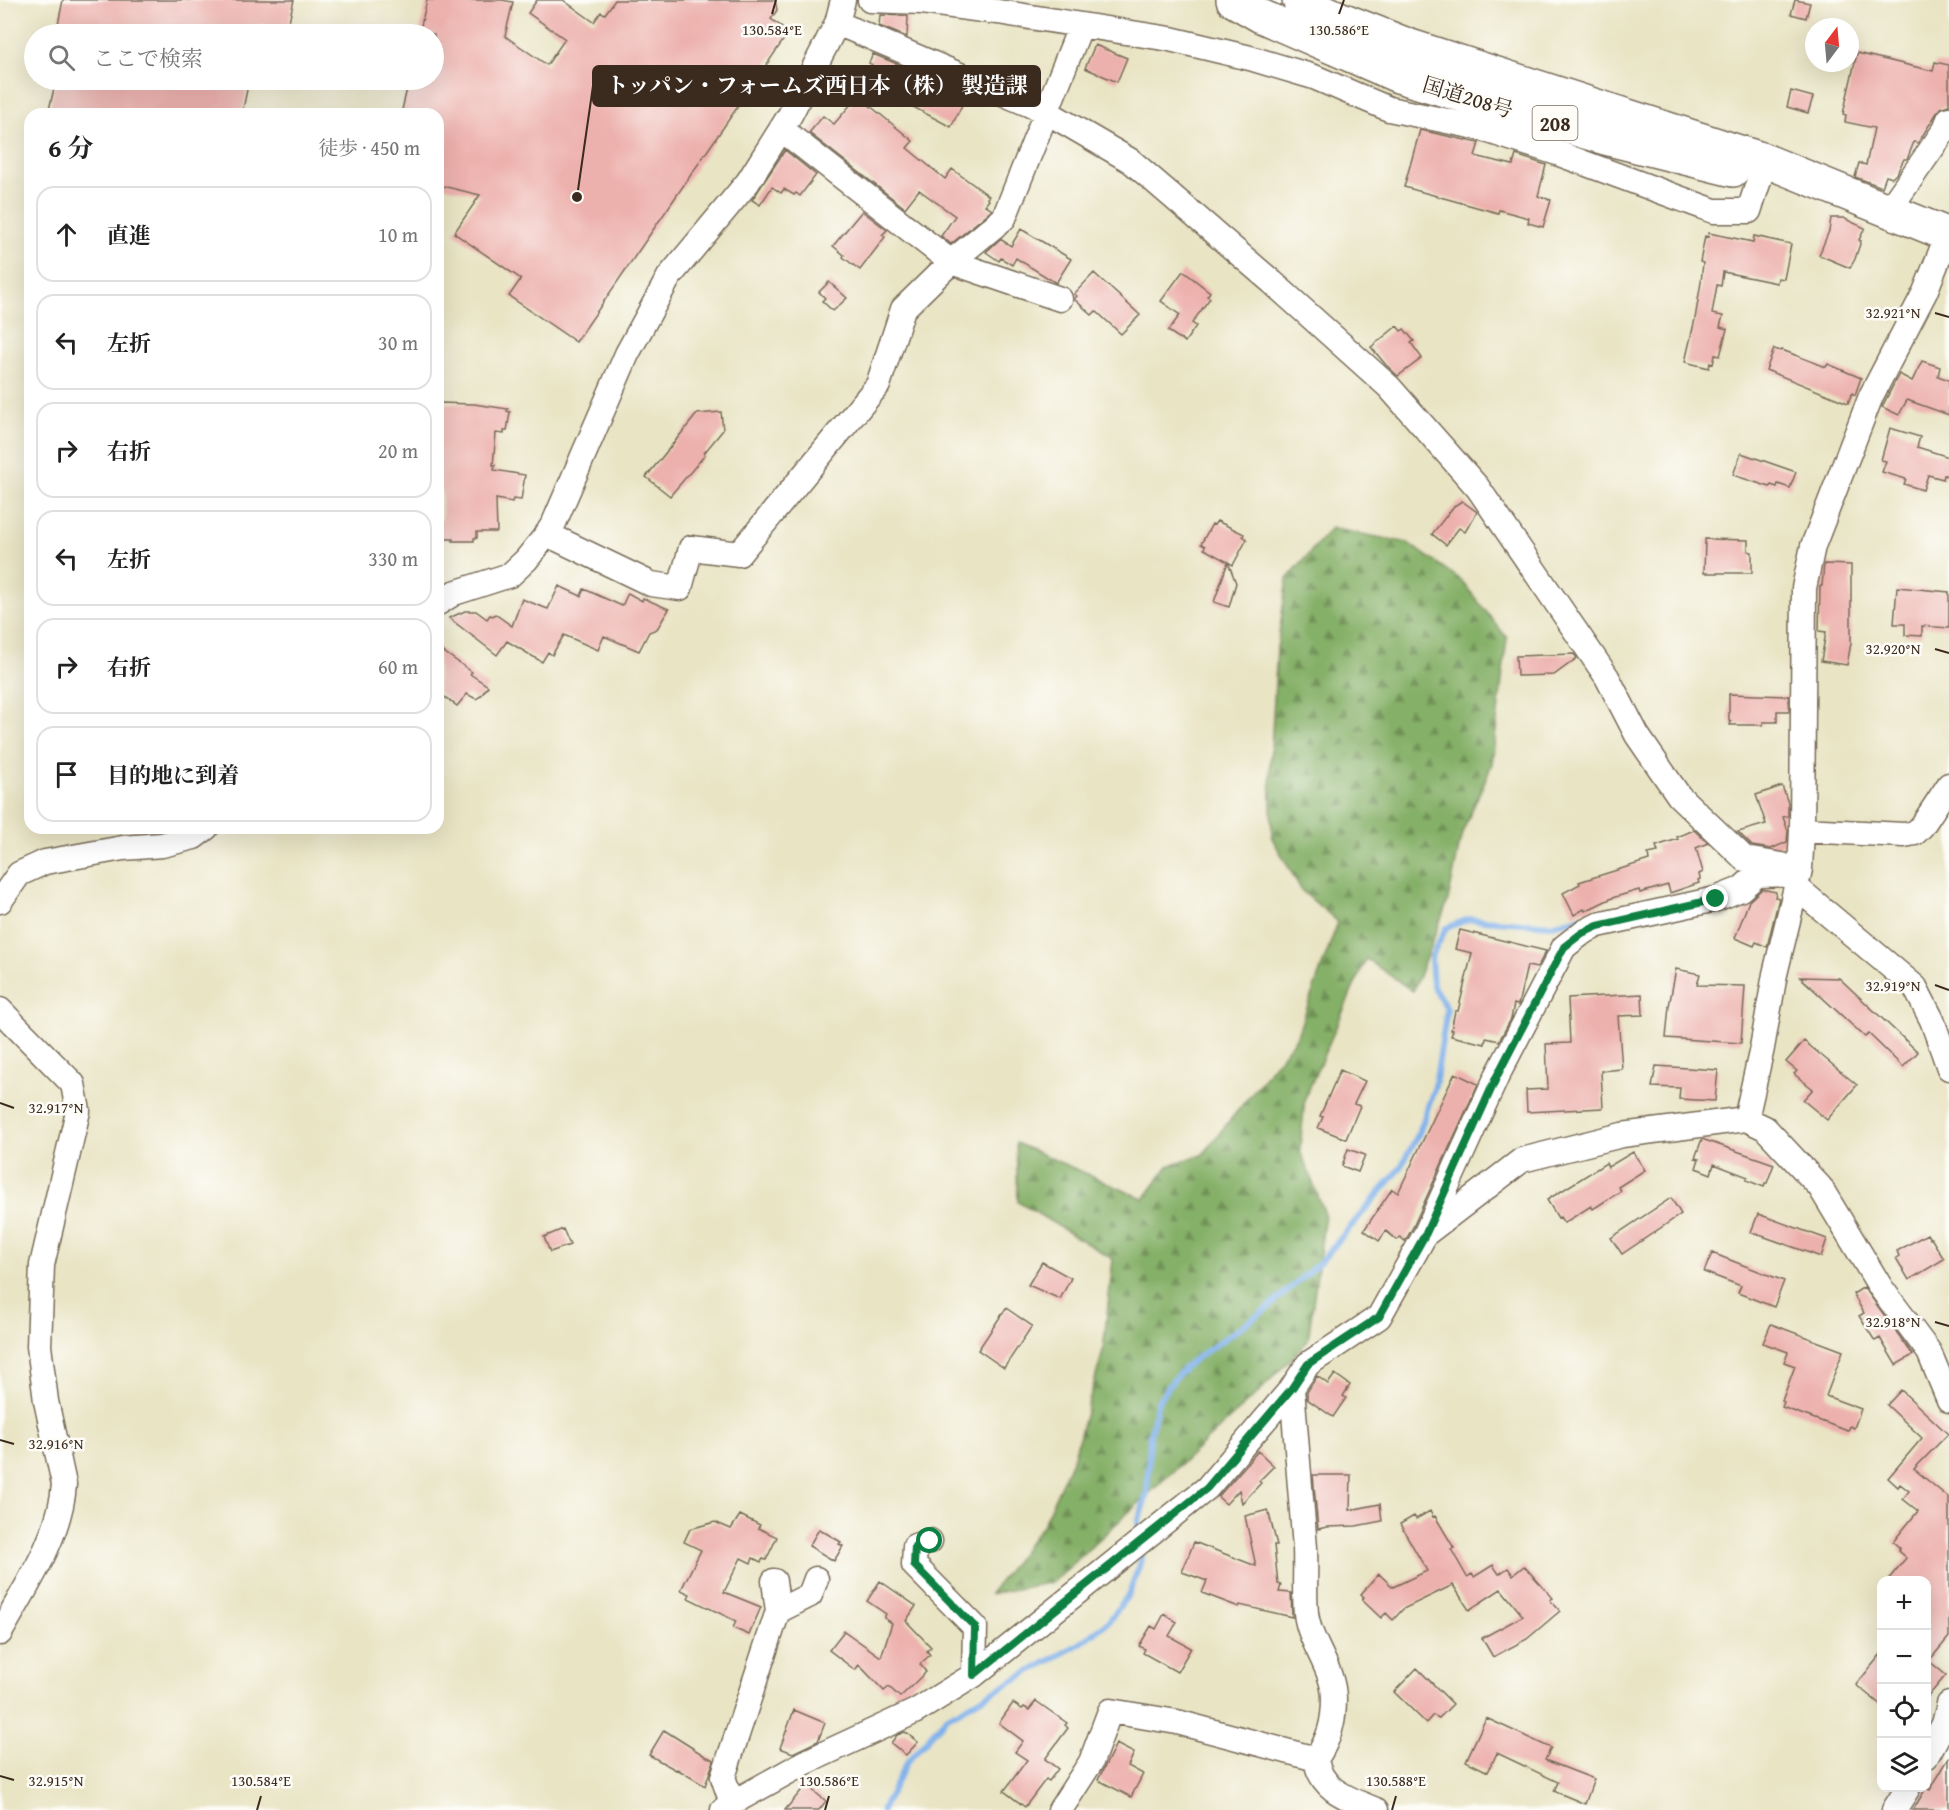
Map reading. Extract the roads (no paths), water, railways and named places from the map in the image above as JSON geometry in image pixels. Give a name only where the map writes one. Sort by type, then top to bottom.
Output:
[{"type":"highway","name":"国道208号","points":[[1233,0],[1271,21],[1398,76],[1605,138],[1888,210]]},
{"type":"highway","name":"国道208号","points":[[1299,0],[1338,9],[1410,46],[1764,160],[1949,235]]},
{"type":"street","points":[[444,599],[454,593],[510,575],[526,560],[547,534],[554,523],[627,354],[669,277],[748,182],[781,129],[837,23],[843,0]]},
{"type":"street","points":[[870,0],[922,2],[1170,39],[1250,58],[1314,77],[1389,109],[1476,127],[1557,153],[1714,211],[1749,211],[1760,177]]},
{"type":"street","points":[[837,23],[1047,112],[1131,161],[1272,282],[1389,387],[1478,488],[1607,677],[1637,735],[1679,796],[1745,859],[1799,876]]},
{"type":"street","points":[[547,534],[651,584],[680,588],[691,548],[739,554],[878,385],[903,309],[951,262],[1004,218],[1081,26]]},
{"type":"street","points":[[1389,109],[1398,76]]},
{"type":"street","points":[[1888,210],[1944,131],[1949,119]]},
{"type":"street","points":[[781,129],[951,262],[1060,298]]},
{"type":"street","points":[[1746,1119],[1775,974],[1799,876],[1802,830],[1804,588],[1813,546],[1871,396],[1925,292],[1949,235]]},
{"type":"street","points":[[1802,830],[1904,835],[1915,833],[1949,785]]},
{"type":"street","points":[[0,901],[19,874],[45,862],[123,848],[162,844],[195,837],[199,834]]},
{"type":"street","points":[[774,1581],[778,1611],[757,1651],[723,1777],[728,1806],[804,1763],[916,1711],[974,1675],[1207,1488],[1292,1388],[1308,1364],[1379,1317],[1426,1233],[1497,1076],[1564,947],[1582,933],[1598,926],[1716,899],[1741,889],[1757,875],[1799,876]]},
{"type":"street","points":[[1799,876],[1796,887],[1915,987],[1932,1020],[1949,1068]]},
{"type":"street","points":[[0,1010],[72,1084],[78,1111],[41,1277],[39,1346],[46,1401],[64,1493],[50,1541],[0,1633]]},
{"type":"street","points":[[1426,1233],[1522,1160],[1622,1135],[1746,1119],[1765,1128],[1820,1187],[1881,1288],[1929,1352],[1949,1400]]},
{"type":"street","points":[[1292,1388],[1305,1550],[1306,1614],[1313,1639],[1327,1667],[1334,1695],[1334,1720],[1327,1743],[1316,1759],[1318,1772],[1328,1785],[1344,1796],[1376,1810]]},
{"type":"street","points":[[930,1541],[915,1546],[914,1565],[975,1627],[974,1675]]},
{"type":"street","points":[[778,1611],[810,1595],[816,1579]]},
{"type":"street","points":[[1931,1748],[1944,1724],[1949,1704]]},
{"type":"street","points":[[1060,1810],[1091,1762],[1110,1711],[1177,1722],[1316,1759]]},
{"type":"street","points":[[1894,1810],[1905,1792]]},
{"type":"waterway","points":[[1139,1534],[1138,1523],[1147,1493],[1150,1435],[1158,1401],[1188,1364],[1268,1308],[1322,1260],[1400,1169],[1419,1133],[1435,1086],[1447,1009],[1433,986],[1431,958],[1446,928],[1469,919],[1551,925],[1600,913]]},
{"type":"waterway","points":[[882,1810],[907,1762],[946,1718],[1081,1643],[1108,1622],[1129,1594],[1142,1558],[1139,1551]]},
{"type":"place","name":"トッパン・フォームズ西日本（株） 製造課","points":[[577,197]]}]
